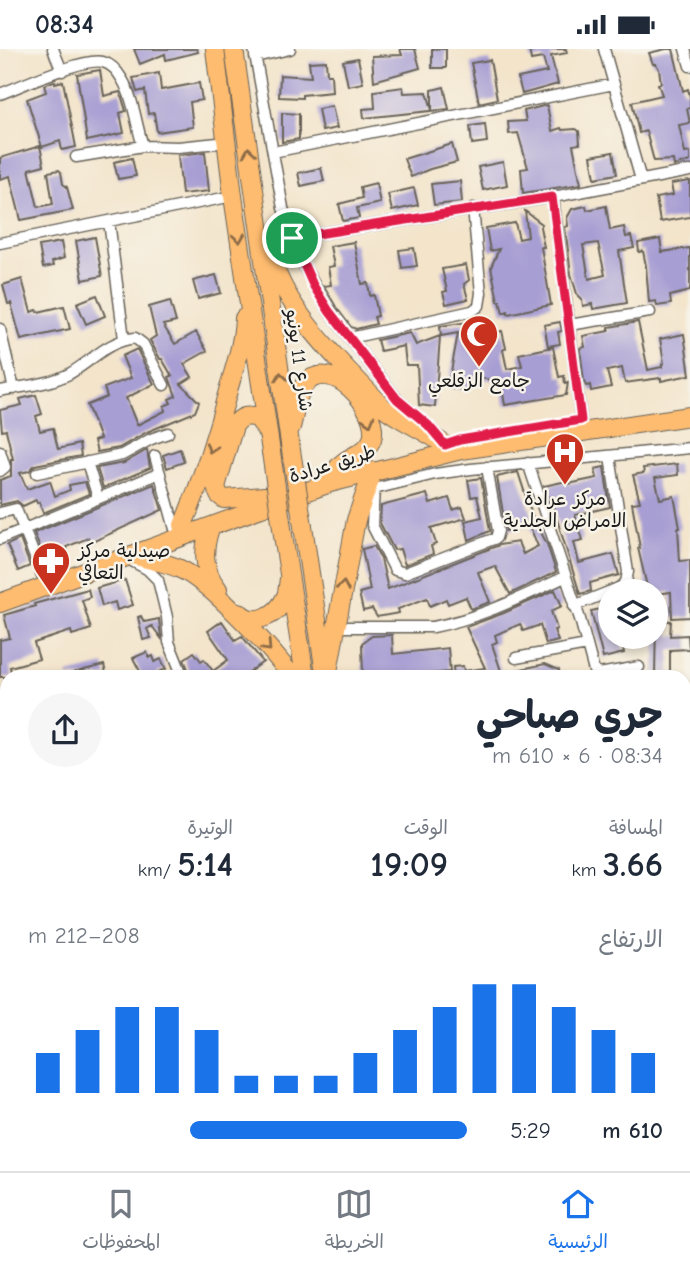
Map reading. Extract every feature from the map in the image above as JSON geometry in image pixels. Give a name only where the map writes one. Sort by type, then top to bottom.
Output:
[{"type":"main road","points":[[215,49],[246,286],[305,670]]},
{"type":"main road","name":"شارع 11 يونيو","points":[[236,49],[289,439],[326,670]]},
{"type":"main road","points":[[258,211],[276,273],[303,316],[383,407],[394,416],[427,432],[446,448]]},
{"type":"main road","points":[[179,527],[196,497],[216,433],[243,335],[246,286]]},
{"type":"main road","points":[[289,439],[304,385],[313,378],[324,375],[347,385],[369,415],[373,435],[367,448],[341,463],[336,471]]},
{"type":"main road","name":"طريق عرادة","points":[[0,603],[330,483],[371,484],[460,440],[690,404]]},
{"type":"main road","points":[[265,496],[224,499],[216,487],[234,426],[239,419],[248,416],[258,418],[270,445]]},
{"type":"main road","name":"طريق عرادة","points":[[0,590],[336,471],[446,448],[690,416]]},
{"type":"main road","points":[[328,670],[356,520],[371,484]]},
{"type":"main road","points":[[210,528],[204,555],[206,569],[213,582],[244,617],[256,621],[269,616],[286,596],[289,579]]},
{"type":"main road","points":[[130,557],[178,568],[198,578],[253,632],[286,670]]},
{"type":"street","points":[[53,49],[62,71]]},
{"type":"street","points":[[290,49],[254,53],[292,238],[321,298],[350,338],[397,399],[428,425],[446,448]]},
{"type":"street","points":[[604,49],[641,180]]},
{"type":"street","points":[[685,49],[690,66]]},
{"type":"street","points":[[0,94],[62,71],[99,61],[108,64],[116,71],[128,92],[143,146]]},
{"type":"street","points":[[273,152],[614,84]]},
{"type":"street","points":[[76,157],[143,146],[178,147],[228,142]]},
{"type":"street","points":[[292,238],[552,197],[690,171]]},
{"type":"street","points":[[0,243],[233,196]]},
{"type":"street","points":[[552,197],[581,420]]},
{"type":"street","points":[[350,338],[472,311],[479,306],[481,293],[473,208]]},
{"type":"street","points":[[109,221],[124,339]]},
{"type":"street","points":[[569,325],[650,312]]},
{"type":"street","points":[[0,329],[14,389]]},
{"type":"street","points":[[0,391],[67,375],[101,350],[124,339],[139,339],[164,385]]},
{"type":"street","points":[[37,473],[122,455],[167,433]]},
{"type":"street","points":[[487,467],[498,534],[496,538],[405,573],[395,570],[372,525],[371,484],[487,467],[690,448]]},
{"type":"street","points":[[0,451],[5,467],[0,471]]},
{"type":"street","points":[[155,456],[179,527]]},
{"type":"street","points":[[575,606],[621,587],[627,579],[610,456]]},
{"type":"street","points":[[87,462],[98,498]]},
{"type":"street","points":[[527,463],[594,670]]},
{"type":"street","points":[[0,539],[160,473]]},
{"type":"street","points":[[0,513],[15,508],[42,575]]},
{"type":"street","points":[[130,557],[158,580],[167,617],[169,642],[180,670]]},
{"type":"street","points":[[337,627],[444,625],[502,606],[565,577]]},
{"type":"street","points":[[516,658],[587,645]]},
{"type":"street","points":[[617,670],[639,667]]},
{"type":"building","points":[[134,49],[197,49],[198,52],[166,60],[165,54],[140,64]]},
{"type":"building","points":[[400,49],[415,49],[420,68],[374,81],[372,56],[402,55]]},
{"type":"building","points":[[432,49],[446,49],[446,68],[432,68]]},
{"type":"building","points":[[529,49],[566,49],[567,53],[551,56],[558,84],[522,94],[518,78],[547,72],[543,58],[531,60]]},
{"type":"building","points":[[673,49],[683,91],[688,89],[690,97],[690,108],[687,109],[690,123],[679,125],[685,153],[690,152],[690,161],[674,166],[673,160],[654,161],[646,131],[639,133],[632,102],[662,95],[658,84],[661,83],[659,69],[653,64],[649,53]]},
{"type":"building","points":[[358,58],[363,83],[348,86],[343,61]]},
{"type":"building","points":[[490,60],[497,99],[479,103],[471,63]]},
{"type":"building","points":[[326,61],[327,74],[331,74],[332,92],[302,95],[302,98],[279,97],[280,75],[311,77],[309,62]]},
{"type":"building","points":[[100,70],[104,96],[120,92],[126,111],[120,113],[124,133],[87,141],[77,74]]},
{"type":"building","points":[[159,73],[161,90],[199,83],[202,100],[190,102],[193,127],[157,132],[154,113],[148,114],[145,90],[137,92],[133,78]]},
{"type":"building","points":[[63,81],[76,147],[62,150],[60,141],[42,147],[27,99],[46,92],[44,85]]},
{"type":"building","points":[[403,87],[404,93],[427,92],[432,110],[432,90],[444,87],[449,109],[364,118],[363,109],[375,108],[374,91]]},
{"type":"building","points":[[547,105],[552,131],[561,128],[579,131],[580,144],[573,145],[581,184],[523,193],[521,169],[528,168],[518,133],[509,134],[508,122],[526,121],[524,111]]},
{"type":"building","points":[[332,106],[337,128],[322,131],[318,109]]},
{"type":"building","points":[[282,113],[299,114],[299,139],[282,142]]},
{"type":"building","points":[[485,124],[487,142],[472,144],[470,126]]},
{"type":"building","points":[[452,144],[457,162],[411,177],[404,159]]},
{"type":"building","points":[[40,146],[44,165],[29,169],[38,207],[53,204],[48,172],[59,170],[73,210],[21,220],[10,176],[0,179],[0,158]]},
{"type":"building","points":[[205,152],[209,191],[182,194],[178,155]]},
{"type":"building","points":[[613,152],[617,174],[595,178],[591,156]]},
{"type":"building","points":[[132,158],[136,176],[118,179],[114,162]]},
{"type":"building","points":[[503,162],[507,185],[483,190],[478,167]]},
{"type":"building","points":[[321,168],[324,181],[301,186],[298,173]]},
{"type":"building","points":[[460,181],[462,202],[434,205],[431,184]]},
{"type":"building","points":[[690,181],[690,217],[660,222],[656,198],[673,195],[671,184]]},
{"type":"building","points":[[376,183],[380,203],[357,208],[359,218],[343,221],[339,204],[362,198],[360,187]]},
{"type":"building","points":[[414,188],[418,205],[392,211],[388,194]]},
{"type":"building","points":[[586,206],[587,210],[606,206],[610,230],[624,227],[626,237],[631,236],[634,248],[619,251],[627,303],[593,309],[592,304],[583,306],[571,274],[565,227],[568,226],[567,218],[572,209]],"holes":[[[598,243],[605,275],[589,279],[583,245]]]},
{"type":"building","points":[[525,211],[542,224],[540,227],[544,247],[541,247],[551,305],[508,314],[508,311],[503,313],[498,301],[491,267],[499,249],[490,251],[486,228],[515,223],[519,239],[528,237]]},
{"type":"building","points":[[95,237],[102,276],[83,280],[76,241]]},
{"type":"building","points":[[660,239],[662,252],[690,248],[690,291],[670,296],[671,304],[657,306],[656,301],[649,302],[646,266],[638,243]]},
{"type":"building","points":[[61,242],[64,258],[52,262],[53,266],[43,268],[39,246]]},
{"type":"building","points":[[354,242],[362,284],[368,283],[370,296],[374,295],[378,316],[374,317],[376,324],[356,329],[351,327],[336,307],[324,286],[331,285],[328,267],[334,266],[330,246]]},
{"type":"building","points":[[414,248],[417,266],[402,268],[399,250]]},
{"type":"building","points":[[466,265],[469,280],[464,284],[468,299],[446,304],[443,292],[447,291],[442,269]]},
{"type":"building","points":[[216,275],[221,293],[198,299],[193,281]]},
{"type":"building","points":[[22,279],[31,312],[64,306],[70,329],[21,340],[3,285]]},
{"type":"building","points":[[97,295],[105,316],[86,324],[77,303]]},
{"type":"building","points":[[170,301],[176,322],[163,325],[175,344],[196,332],[207,351],[184,364],[192,377],[181,384],[199,402],[195,412],[147,432],[119,448],[97,452],[94,441],[100,439],[87,405],[107,397],[104,388],[131,378],[122,356],[137,349],[154,384],[126,398],[137,425],[165,411],[164,406],[171,403],[169,399],[176,396],[169,377],[172,376],[150,340],[156,336],[149,307]]},
{"type":"building","points":[[491,319],[493,333],[502,331],[507,369],[522,366],[519,354],[553,347],[559,377],[564,376],[565,384],[568,383],[566,395],[505,405],[501,382],[481,378],[468,390],[448,388],[458,333],[441,336],[440,326]]},
{"type":"building","points":[[560,322],[560,344],[548,346],[544,325]]},
{"type":"building","points":[[638,322],[648,370],[662,367],[664,363],[660,339],[684,334],[690,375],[661,381],[661,378],[625,383],[622,368],[607,371],[611,387],[591,391],[590,385],[586,386],[584,382],[580,348],[585,347],[583,336],[609,331],[609,327]]},
{"type":"building","points":[[410,333],[416,345],[440,336],[435,407],[419,405],[417,365],[406,365],[404,346],[380,351],[377,340]]},
{"type":"building","points":[[36,395],[42,414],[36,416],[40,431],[53,428],[58,449],[79,444],[81,456],[35,465],[29,471],[20,473],[27,489],[50,481],[55,496],[70,490],[69,485],[85,482],[89,494],[43,513],[36,500],[23,506],[17,501],[0,505],[0,480],[11,476],[13,459],[6,430],[2,431],[0,410],[22,405],[20,399]]},
{"type":"building","points":[[180,449],[184,462],[167,468],[163,455]]},
{"type":"building","points":[[147,450],[150,468],[103,488],[97,468],[124,463]]},
{"type":"building","points":[[677,464],[678,475],[655,478],[660,499],[674,496],[680,528],[680,561],[690,560],[690,617],[672,618],[668,579],[645,579],[632,503],[640,502],[633,475],[644,473],[643,468]]},
{"type":"building","points":[[604,467],[610,507],[575,515],[583,540],[574,542],[579,563],[613,554],[619,575],[598,579],[590,583],[591,591],[580,594],[552,503],[544,486],[597,478],[595,469]]},
{"type":"building","points":[[518,472],[532,515],[547,544],[556,572],[510,594],[495,566],[478,572],[490,602],[471,609],[466,597],[448,604],[446,599],[430,606],[427,598],[398,609],[399,613],[377,617],[372,609],[363,611],[359,593],[370,590],[362,549],[374,546],[381,559],[388,589],[499,545],[518,542],[523,554],[538,546],[529,525],[506,531],[497,477]]},
{"type":"building","points":[[481,478],[490,531],[469,540],[465,521],[482,517],[477,496],[471,497],[468,480]]},
{"type":"building","points":[[154,484],[162,510],[90,543],[88,538],[66,547],[67,551],[45,560],[34,533]]},
{"type":"building","points":[[427,494],[430,504],[449,498],[453,510],[462,507],[466,518],[431,528],[436,544],[431,546],[433,554],[405,565],[400,549],[394,550],[380,523],[381,506]]},
{"type":"building","points":[[20,539],[30,566],[18,571],[7,545]]},
{"type":"building","points":[[125,580],[133,605],[117,610],[115,602],[102,606],[97,588]]},
{"type":"building","points":[[88,589],[90,597],[82,600],[91,629],[72,635],[71,631],[34,643],[39,659],[10,667],[11,670],[0,670],[0,640],[10,638],[4,615],[35,606],[34,604]]},
{"type":"building","points":[[555,590],[562,606],[551,611],[558,641],[546,644],[540,625],[523,631],[520,624],[495,635],[497,642],[492,644],[501,670],[471,670],[485,668],[466,627]]},
{"type":"building","points":[[598,610],[598,638],[591,611]]},
{"type":"building","points":[[141,616],[144,622],[159,619],[161,638],[152,626],[147,629],[151,638],[143,640],[138,617]]},
{"type":"building","points":[[222,621],[235,640],[242,636],[263,662],[252,670],[214,670],[228,660],[208,631]]},
{"type":"building","points":[[668,621],[671,621],[670,636],[688,635],[689,649],[670,650],[670,670],[655,670],[655,649],[668,649]]},
{"type":"building","points":[[392,635],[393,654],[448,648],[450,670],[363,670],[362,643],[372,636]]},
{"type":"building","points":[[601,649],[623,649],[624,653],[603,658]]},
{"type":"building","points":[[147,652],[149,658],[153,656],[155,662],[161,659],[166,669],[139,670],[133,658]]},
{"type":"building","points":[[194,652],[201,661],[204,659],[212,670],[188,670],[184,659]]},
{"type":"building","points":[[545,664],[559,670],[517,670]]},
{"type":"building","points":[[104,665],[105,670],[84,670]]},
{"type":"building","points":[[463,666],[464,670],[453,670],[453,667]]},
{"type":"place","name":"جامع الزقلعي","points":[[479,368]]},
{"type":"place","name":"مركز عرادة الامراض الجلدية","points":[[565,486]]},
{"type":"place","name":"صيدلية مركز التعافي","points":[[51,595]]},
{"type":"route","points":[[552,197],[581,420],[460,440],[445,445],[428,425],[397,399],[329,311],[313,285],[292,238],[552,197]]}]
